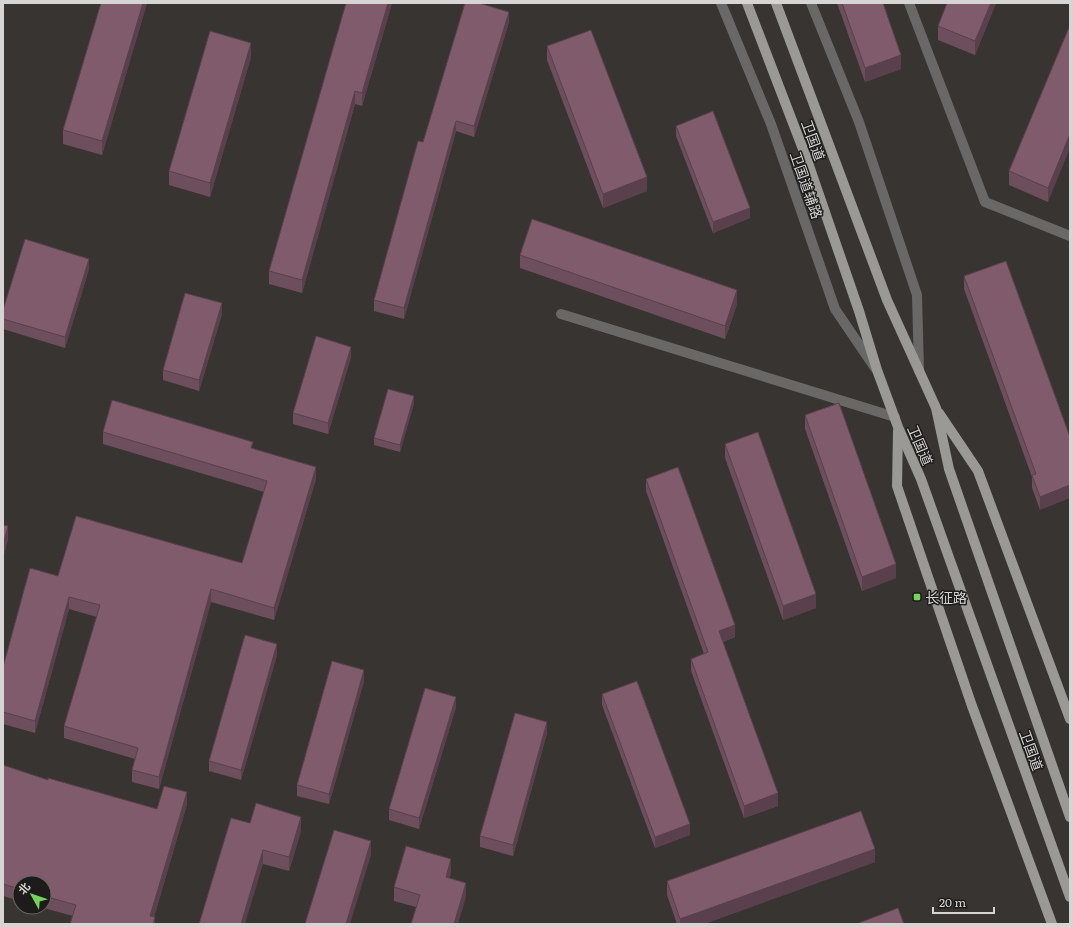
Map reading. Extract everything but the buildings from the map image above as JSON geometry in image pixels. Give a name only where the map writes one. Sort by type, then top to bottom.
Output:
[{"type":"main road","name":"卫国道","points":[[747,3],[806,157],[859,311],[877,370],[898,427],[921,479],[1070,897]]},
{"type":"main road","name":"卫国道","points":[[776,3],[887,300],[936,408],[949,470],[1070,817]]},
{"type":"main road","points":[[936,408],[978,471],[1070,719]]},
{"type":"main road","points":[[898,427],[897,486],[972,706],[1052,924]]},
{"type":"street","name":"卫国道辅路","points":[[721,3],[771,124],[835,309],[877,370]]},
{"type":"street","points":[[811,3],[858,122],[917,295],[919,371]]},
{"type":"street","points":[[909,3],[985,202],[1070,236]]},
{"type":"street","points":[[561,314],[895,417]]},
{"type":"place","name":"长征路","points":[[917,597]]}]
